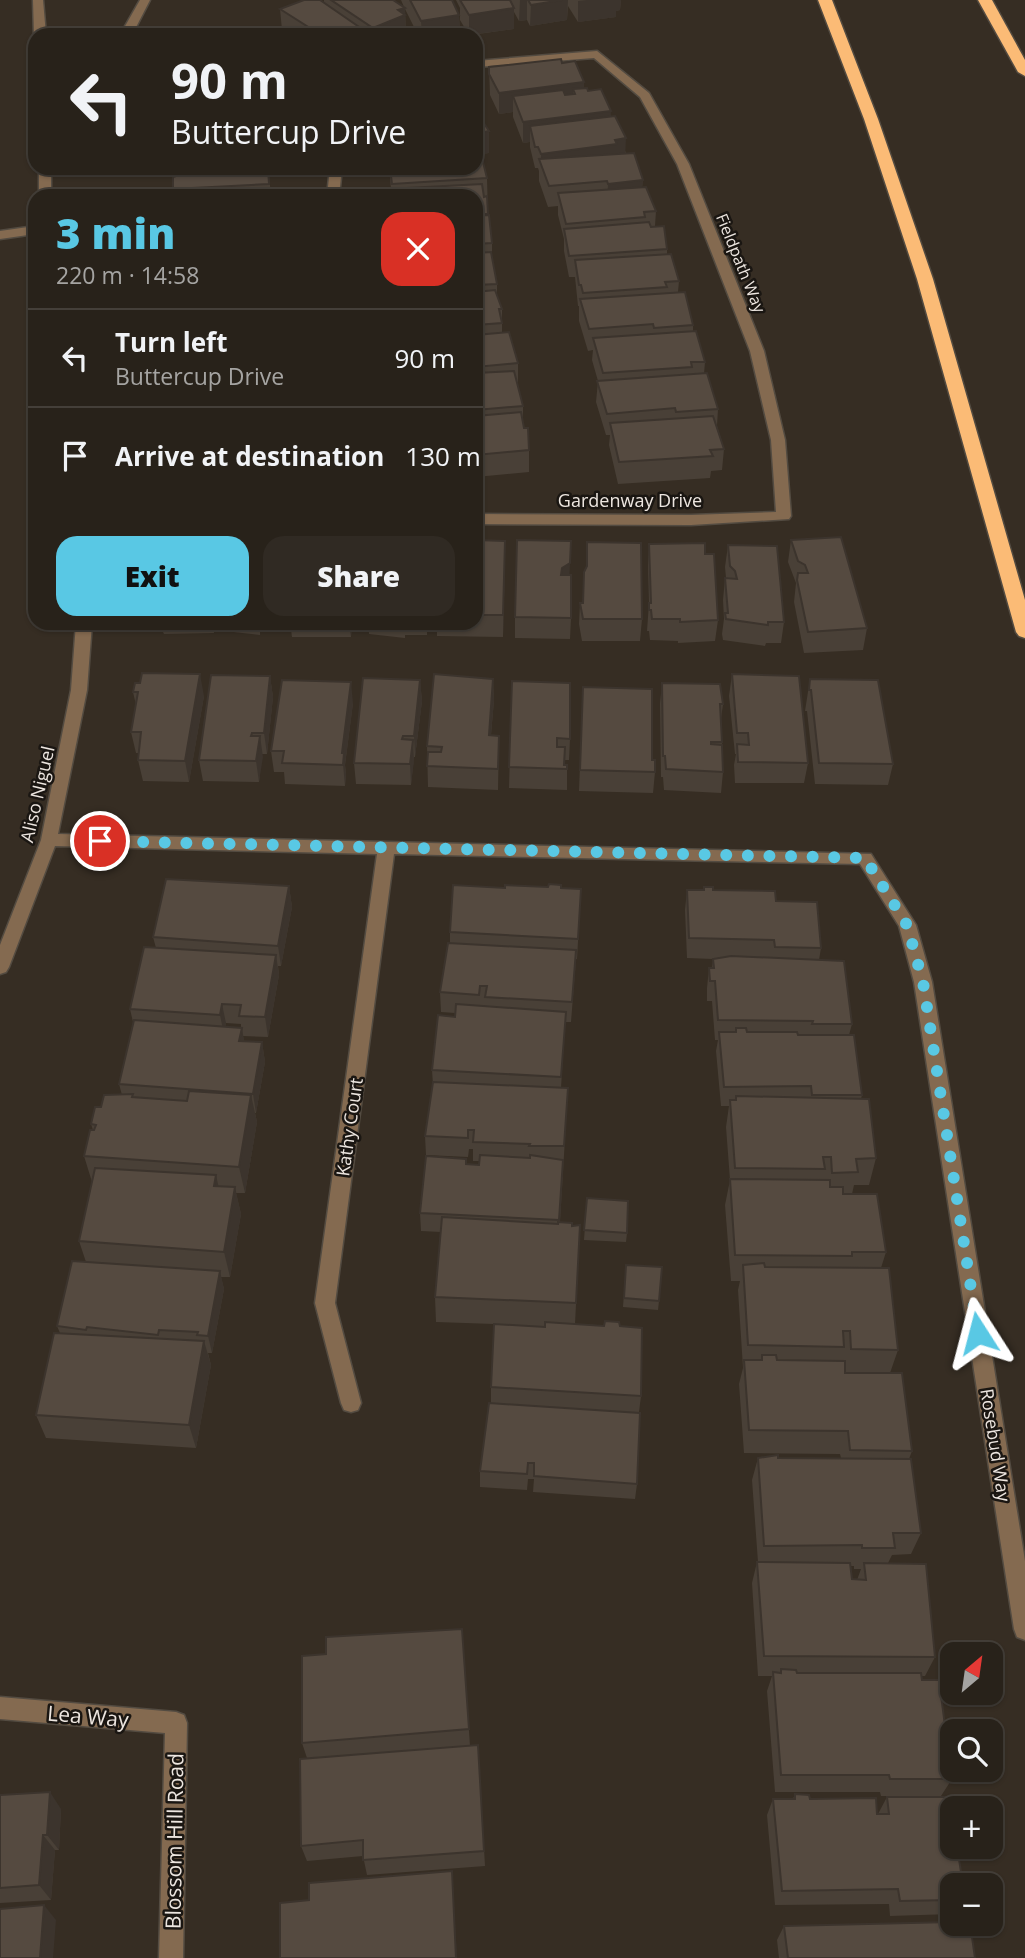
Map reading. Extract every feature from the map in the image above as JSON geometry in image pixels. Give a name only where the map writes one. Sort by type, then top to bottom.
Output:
[{"type":"highway","points":[[985,0],[1025,72]]},
{"type":"highway","points":[[826,4],[871,119],[925,279],[1025,632]]},
{"type":"street","points":[[38,0],[40,28]]},
{"type":"street","points":[[130,28],[145,0]]},
{"type":"street","name":"Fieldpath Way","points":[[483,63],[597,54],[645,95],[683,164],[757,351],[778,440],[784,516]]},
{"type":"street","points":[[0,235],[28,231]]},
{"type":"street","name":"Gardenway Drive","points":[[483,519],[691,520],[784,516]]},
{"type":"street","name":"Aliso Niguel","points":[[0,967],[49,840],[79,690],[83,630]]},
{"type":"street","points":[[49,840],[386,848]]},
{"type":"street","name":"Rosebud Way","points":[[386,848],[865,858],[907,925],[923,982],[1025,1629]]},
{"type":"street","name":"Kathy Court","points":[[351,1404],[325,1303],[386,848]]},
{"type":"street","name":"Lea Way","points":[[0,1708],[176,1724]]},
{"type":"street","name":"Blossom Hill Road","points":[[172,1958],[176,1724]]},
{"type":"building","points":[[304,0],[320,0],[361,28],[310,28],[280,9]]},
{"type":"building","points":[[331,0],[393,0],[405,8],[398,10],[405,15],[373,28]]},
{"type":"building","points":[[410,0],[452,0],[459,15],[421,21]]},
{"type":"building","points":[[460,0],[510,0],[514,8],[469,15]]},
{"type":"building","points":[[528,0],[562,0],[531,5]]},
{"type":"building","points":[[561,59],[562,63],[575,61],[584,82],[499,93],[489,74],[489,67]]},
{"type":"building","points":[[587,88],[588,91],[601,89],[611,111],[523,122],[513,96],[563,90],[565,95],[575,94],[573,89]]},
{"type":"building","points":[[615,116],[626,138],[615,140],[617,144],[541,154],[538,147],[535,147],[530,126]]},
{"type":"building","points":[[483,122],[489,131],[483,132]]},
{"type":"building","points":[[634,153],[643,180],[608,184],[607,181],[549,186],[539,159]]},
{"type":"building","points":[[483,162],[487,178],[392,184],[391,175],[483,175]]},
{"type":"building","points":[[268,175],[269,184],[173,189],[173,177]]},
{"type":"building","points":[[482,184],[483,189],[389,189]]},
{"type":"building","points":[[646,187],[656,211],[644,212],[645,217],[566,224],[558,193]]},
{"type":"building","points":[[483,190],[484,197],[487,196],[488,214],[483,214]]},
{"type":"building","points":[[483,215],[489,215],[492,243],[483,244]]},
{"type":"building","points":[[649,222],[651,227],[664,226],[667,249],[569,256],[564,229]]},
{"type":"building","points":[[491,252],[497,284],[483,285],[483,253]]},
{"type":"building","points":[[671,254],[679,281],[665,282],[667,287],[583,293],[579,285],[575,260]]},
{"type":"building","points":[[495,290],[502,309],[499,309],[502,323],[483,324],[483,291]]},
{"type":"building","points":[[685,292],[693,325],[654,328],[653,324],[589,329],[580,299]]},
{"type":"building","points":[[696,331],[705,362],[691,362],[692,367],[603,373],[593,338]]},
{"type":"building","points":[[509,332],[518,363],[483,366],[483,334]]},
{"type":"building","points":[[514,371],[523,406],[483,409],[483,373]]},
{"type":"building","points":[[707,373],[718,409],[676,412],[675,408],[607,414],[597,381]]},
{"type":"building","points":[[521,412],[524,428],[528,428],[529,450],[483,454],[483,415]]},
{"type":"building","points":[[713,416],[724,449],[710,450],[713,456],[619,462],[610,423]]},
{"type":"building","points":[[841,537],[867,628],[808,632],[797,580],[798,573],[808,573],[805,565],[798,561],[791,540]]},
{"type":"building","points":[[483,540],[505,541],[503,615],[483,615]]},
{"type":"building","points":[[517,540],[571,541],[570,563],[562,568],[561,575],[571,575],[571,618],[515,617]]},
{"type":"building","points":[[587,542],[641,543],[642,619],[583,619],[580,603],[583,603]]},
{"type":"building","points":[[705,543],[705,554],[714,554],[718,620],[680,622],[680,619],[652,619],[649,610],[649,544]]},
{"type":"building","points":[[728,545],[777,546],[784,622],[768,622],[768,625],[726,619],[725,613],[728,613],[725,578],[737,579],[730,566]]},
{"type":"building","points":[[142,673],[200,674],[185,761],[138,760],[141,732],[131,732],[138,692],[133,692],[135,683],[140,683]]},
{"type":"building","points":[[434,674],[493,679],[489,735],[499,736],[498,769],[427,766],[428,752],[441,752],[442,747],[427,746]]},
{"type":"building","points":[[732,674],[799,676],[808,763],[738,762],[737,744],[749,745],[748,733],[737,733]]},
{"type":"building","points":[[211,675],[270,676],[264,733],[252,733],[251,736],[260,736],[256,761],[199,760]]},
{"type":"building","points":[[363,678],[420,680],[414,736],[403,736],[402,739],[413,740],[410,764],[354,763]]},
{"type":"building","points":[[810,679],[878,680],[893,764],[819,763],[809,690]]},
{"type":"building","points":[[282,680],[351,682],[342,753],[343,765],[282,763],[284,751],[271,751]]},
{"type":"building","points":[[512,681],[570,683],[570,739],[557,738],[557,747],[565,747],[564,765],[567,765],[567,769],[509,767]]},
{"type":"building","points":[[662,683],[720,684],[723,704],[720,704],[722,742],[711,744],[722,745],[723,772],[666,769],[663,756]]},
{"type":"building","points":[[583,687],[652,689],[652,760],[655,760],[655,772],[580,770]]},
{"type":"building","points":[[166,879],[289,886],[278,946],[153,937]]},
{"type":"building","points":[[549,884],[581,889],[578,939],[450,932],[453,885],[505,888],[505,885],[548,887]]},
{"type":"building","points":[[704,887],[713,887],[713,890],[775,891],[776,901],[817,902],[821,948],[775,947],[774,940],[689,938],[687,890],[704,890]]},
{"type":"building","points":[[448,943],[576,950],[572,1002],[485,997],[487,986],[480,986],[479,995],[440,992]]},
{"type":"building","points":[[144,947],[276,955],[265,1017],[239,1016],[241,1005],[222,1004],[220,1015],[130,1009]]},
{"type":"building","points":[[731,956],[844,961],[852,1024],[718,1020],[715,981],[710,981],[709,968],[714,968],[713,959]]},
{"type":"building","points":[[456,1004],[566,1012],[561,1077],[432,1070],[438,1015],[455,1017]]},
{"type":"building","points":[[134,1020],[242,1028],[239,1041],[262,1042],[253,1094],[119,1084]]},
{"type":"building","points":[[736,1028],[746,1028],[747,1032],[854,1035],[862,1095],[812,1095],[811,1086],[724,1087],[719,1032],[736,1032]]},
{"type":"building","points":[[433,1082],[568,1088],[564,1146],[473,1142],[474,1130],[468,1130],[468,1138],[425,1136]]},
{"type":"building","points":[[189,1091],[251,1095],[239,1167],[84,1156],[90,1130],[94,1130],[96,1125],[91,1124],[95,1107],[101,1107],[104,1095],[133,1094],[132,1097],[187,1101]]},
{"type":"building","points":[[736,1096],[869,1099],[876,1158],[856,1159],[858,1172],[832,1173],[831,1157],[823,1157],[825,1169],[735,1168],[730,1100],[736,1100]]},
{"type":"building","points":[[480,1155],[530,1158],[530,1155],[563,1160],[559,1220],[420,1213],[426,1156],[466,1159],[466,1164],[479,1165]]},
{"type":"building","points":[[95,1168],[216,1175],[214,1186],[235,1187],[224,1252],[79,1241]]},
{"type":"building","points":[[730,1179],[830,1180],[830,1187],[843,1187],[843,1194],[877,1194],[886,1252],[852,1252],[852,1256],[735,1255]]},
{"type":"building","points":[[587,1198],[628,1201],[627,1233],[584,1230]]},
{"type":"building","points":[[442,1217],[580,1225],[576,1303],[435,1297]]},
{"type":"building","points":[[72,1261],[220,1271],[208,1336],[197,1335],[198,1332],[159,1330],[158,1335],[57,1326]]},
{"type":"building","points":[[764,1263],[765,1267],[889,1268],[898,1350],[851,1349],[850,1331],[843,1331],[844,1347],[748,1345],[743,1265]]},
{"type":"building","points":[[626,1265],[662,1267],[659,1301],[624,1298]]},
{"type":"building","points":[[605,1321],[619,1322],[620,1326],[642,1328],[641,1396],[491,1387],[494,1324],[545,1327],[545,1322],[604,1326]]},
{"type":"building","points":[[54,1333],[204,1341],[189,1425],[36,1415]]},
{"type":"building","points":[[762,1355],[776,1355],[777,1360],[845,1361],[845,1373],[902,1373],[912,1451],[850,1450],[848,1431],[749,1430],[744,1360],[762,1360]]},
{"type":"building","points":[[489,1403],[640,1413],[637,1484],[534,1476],[534,1463],[528,1463],[527,1474],[480,1471]]},
{"type":"building","points":[[778,1455],[778,1458],[911,1459],[921,1533],[893,1533],[895,1548],[862,1548],[862,1545],[764,1546],[758,1458]]},
{"type":"building","points":[[757,1562],[850,1563],[852,1579],[866,1580],[864,1563],[926,1564],[935,1657],[764,1656]]},
{"type":"building","points":[[462,1629],[469,1729],[302,1743],[302,1656],[326,1654],[326,1637]]},
{"type":"building","points":[[781,1669],[796,1670],[797,1673],[921,1673],[922,1680],[939,1680],[940,1705],[942,1705],[944,1719],[940,1719],[940,1779],[890,1779],[889,1775],[781,1775],[773,1672],[781,1673]]},
{"type":"building","points":[[478,1745],[484,1851],[363,1860],[363,1840],[301,1846],[300,1759]]},
{"type":"building","points":[[50,1792],[39,1885],[0,1888],[0,1795]]},
{"type":"building","points":[[795,1794],[809,1795],[810,1799],[876,1798],[877,1814],[889,1814],[887,1797],[940,1797],[940,1859],[959,1859],[961,1873],[940,1873],[940,1900],[900,1901],[898,1889],[782,1891],[773,1799],[795,1799]]},
{"type":"building","points":[[452,1871],[456,1958],[280,1958],[280,1903],[309,1900],[309,1883]]},
{"type":"building","points":[[44,1905],[40,1958],[0,1958],[0,1909]]},
{"type":"building","points":[[940,1922],[940,1936],[972,1936],[975,1958],[788,1958],[784,1926]]},
{"type":"route","points":[[100,841],[865,858],[907,925],[923,982],[978,1333]]}]
